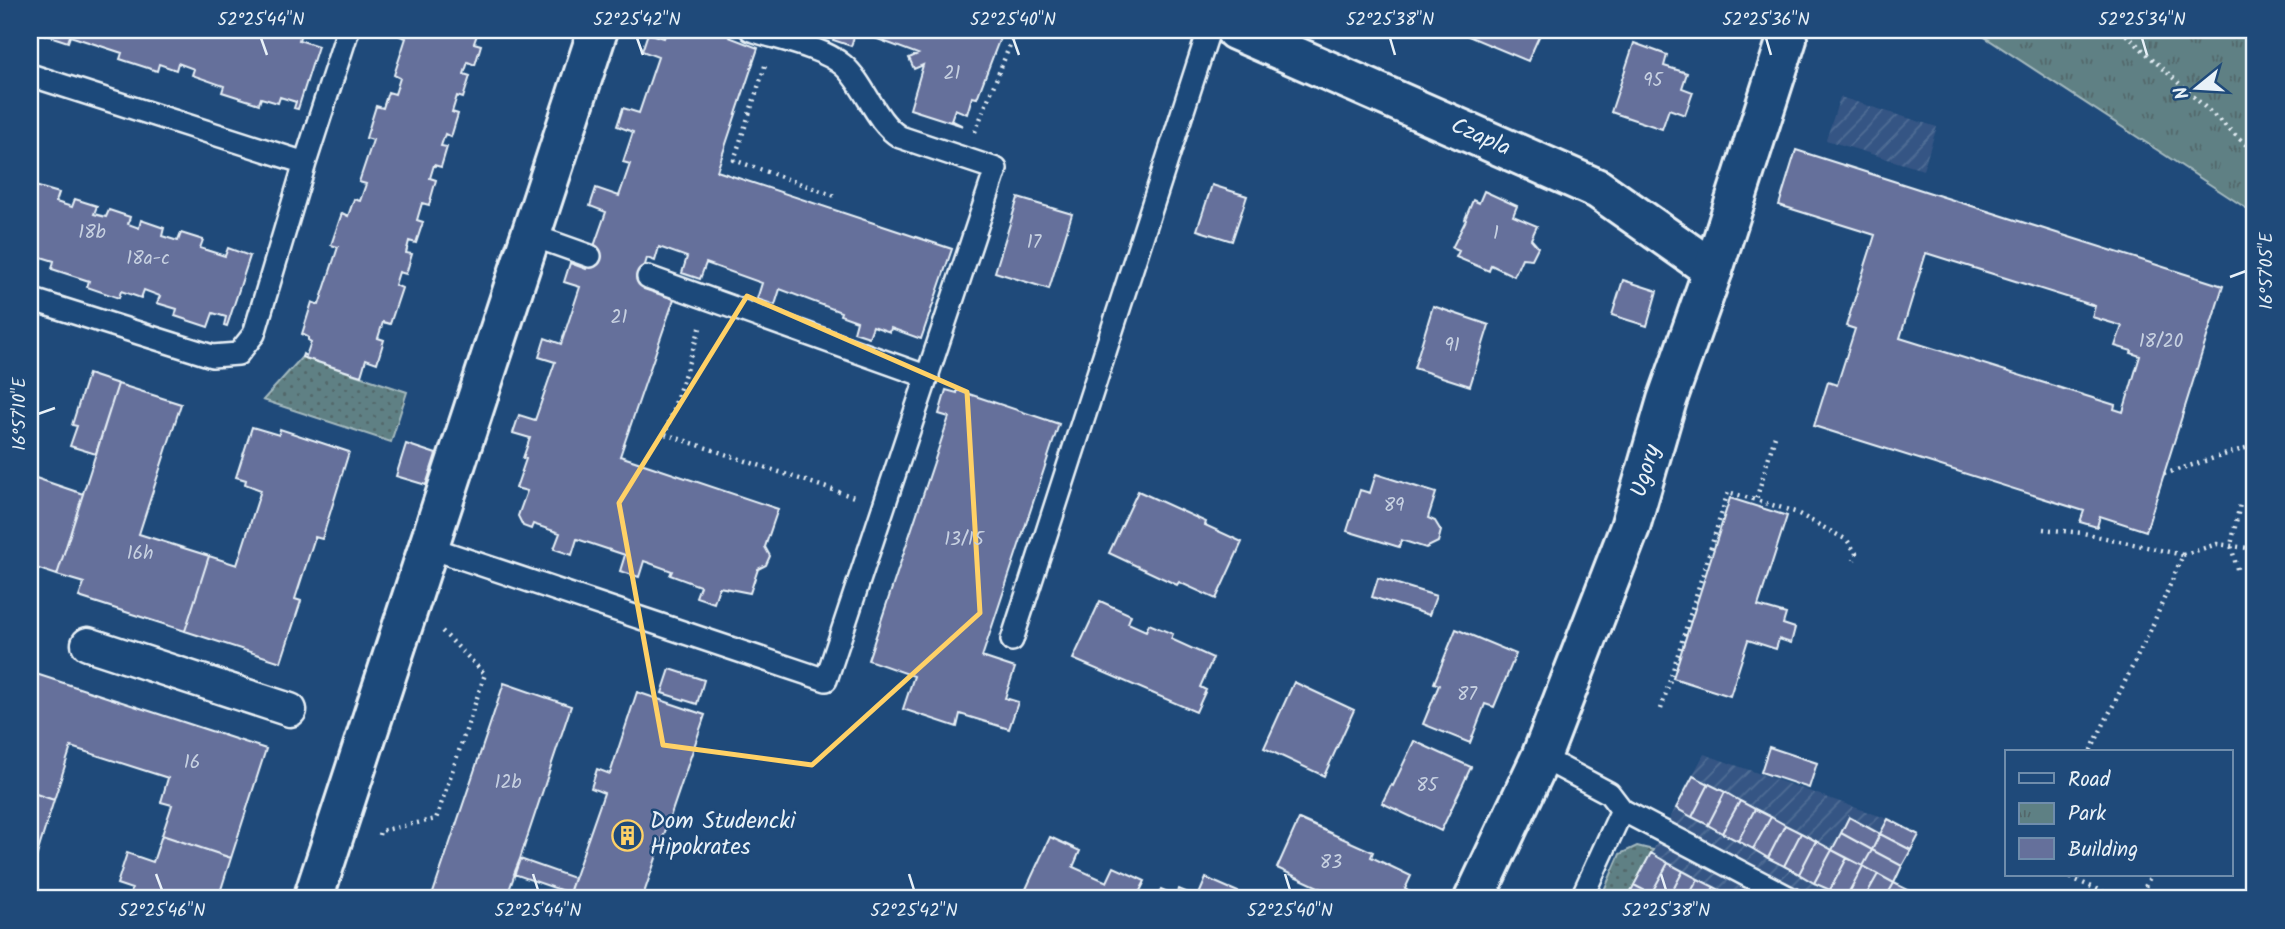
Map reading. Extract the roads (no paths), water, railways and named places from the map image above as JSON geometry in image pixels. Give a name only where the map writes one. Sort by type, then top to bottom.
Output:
[{"type":"street","points":[[313,899],[598,30]]},
{"type":"street","name":"Czapla","points":[[1235,30],[1598,189],[1713,270]]},
{"type":"street","name":"Ugory","points":[[1474,899],[1541,757],[1630,527],[1667,400],[1713,270],[1788,34]]},
{"type":"street","points":[[88,644],[290,710]]},
{"type":"lane","points":[[30,299],[212,356],[238,354],[254,334],[348,30]]},
{"type":"lane","points":[[428,547],[825,680],[996,169],[900,138],[888,128],[843,65],[822,53],[751,30]]},
{"type":"lane","points":[[1012,640],[1209,30]]},
{"type":"lane","points":[[30,75],[305,163]]},
{"type":"lane","points":[[531,235],[590,256]]},
{"type":"lane","points":[[648,276],[928,377]]},
{"type":"lane","points":[[1541,757],[1609,793],[1622,810],[1792,899]]},
{"type":"lane","points":[[1581,899],[1622,810]]},
{"type":"place","name":"Dom Studencki Hipokrates","points":[[627,835]]}]
